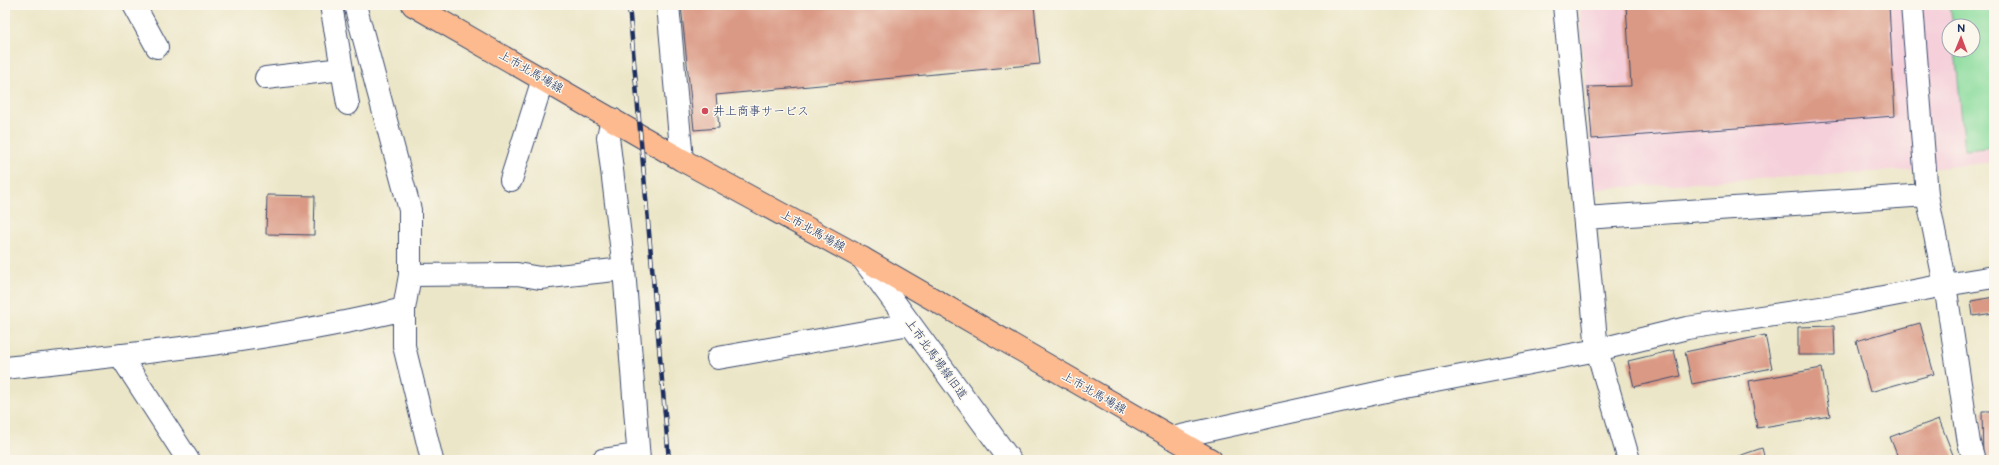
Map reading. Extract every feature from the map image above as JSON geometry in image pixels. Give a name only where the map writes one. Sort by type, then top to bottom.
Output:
[{"type":"main road","name":"上市北馬場線","points":[[413,5],[682,160],[862,258],[1211,460]]},
{"type":"street","points":[[134,5],[157,47]]},
{"type":"street","points":[[331,5],[348,104]]},
{"type":"street","points":[[355,5],[410,210],[410,274],[404,309],[404,346],[432,460]]},
{"type":"street","points":[[668,5],[682,160]]},
{"type":"street","points":[[1564,5],[1598,350],[1629,460]]},
{"type":"street","points":[[1912,5],[1927,195],[1945,285],[1969,443],[1974,460]]},
{"type":"street","points":[[266,78],[342,69]]},
{"type":"street","points":[[511,180],[543,79]]},
{"type":"street","points":[[603,460],[639,457],[624,269],[608,137],[612,119]]},
{"type":"street","points":[[1585,218],[1927,195]]},
{"type":"street","name":"上市北馬場線旧道","points":[[862,258],[1010,460]]},
{"type":"street","points":[[410,274],[517,274],[540,278],[624,269]]},
{"type":"street","points":[[1172,438],[1404,387],[1598,350],[1687,328],[1847,304],[1994,277]]},
{"type":"street","points":[[5,368],[275,336],[404,309]]},
{"type":"street","points":[[718,358],[910,324]]},
{"type":"street","points":[[120,355],[188,460]]},
{"type":"shaded area","points":[[1579,5],[1994,5],[1994,162],[1938,168],[1594,189]]},
{"type":"green space","points":[[1950,5],[1994,5],[1994,147],[1965,150],[1956,58],[1981,58],[1981,18],[1952,18]]},
{"type":"building","points":[[681,5],[1034,5],[1040,64],[716,95],[719,128],[694,130]]},
{"type":"building","points":[[1626,5],[1889,5],[1895,116],[1592,139],[1588,87],[1631,86]]},
{"type":"building","points":[[267,195],[315,196],[314,235],[266,234]]},
{"type":"building","points":[[1994,297],[1994,313],[1973,316],[1971,301]]},
{"type":"building","points":[[1920,323],[1934,374],[1870,392],[1856,341]]},
{"type":"building","points":[[1834,326],[1835,355],[1798,355],[1798,327]]},
{"type":"building","points":[[1765,335],[1772,368],[1692,384],[1685,352]]},
{"type":"building","points":[[1674,350],[1680,376],[1634,387],[1628,361]]},
{"type":"building","points":[[1822,368],[1830,416],[1757,428],[1749,381]]},
{"type":"building","points":[[1982,411],[1994,411],[1994,460],[1983,460]]},
{"type":"building","points":[[1939,419],[1955,460],[1899,460],[1890,437]]},
{"type":"building","points":[[1762,448],[1765,460],[1727,460]]},
{"type":"railway","points":[[629,5],[669,460]]},
{"type":"place","name":"井上商事サービス","points":[[705,111]]}]
